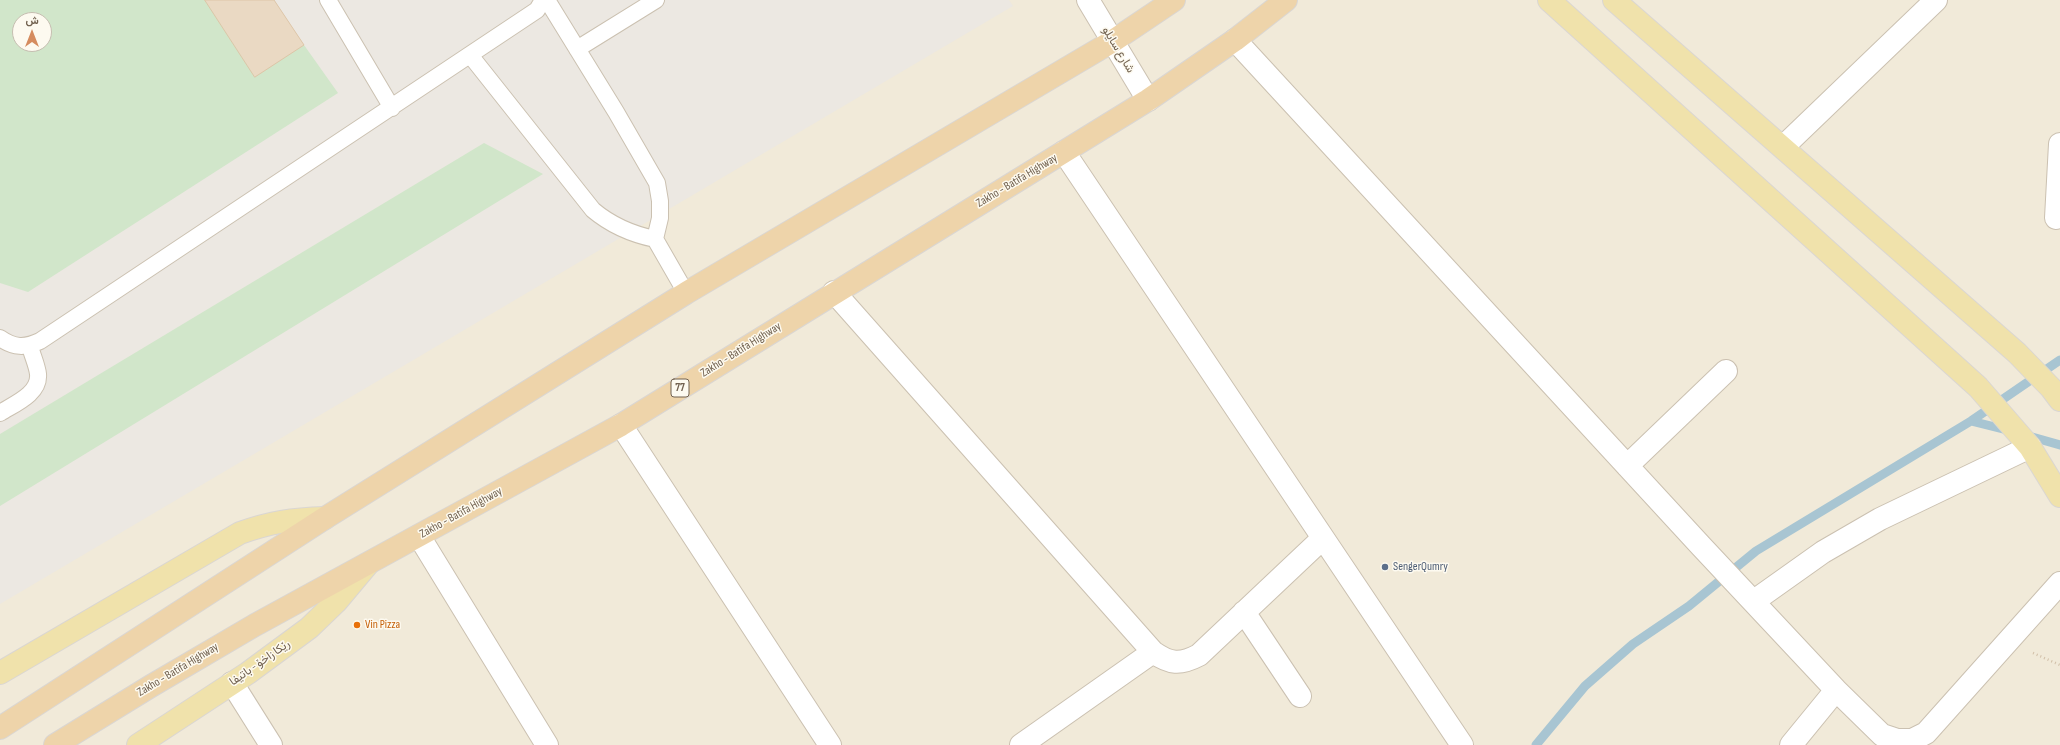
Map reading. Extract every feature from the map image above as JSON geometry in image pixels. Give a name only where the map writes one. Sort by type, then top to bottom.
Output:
[{"type":"highway","points":[[0,728],[325,518],[686,293],[1113,41],[1174,0]]},
{"type":"highway","name":"Zakho - Batifa Highway","points":[[55,745],[248,629],[621,425],[834,292],[1148,100],[1235,40],[1286,0]]},
{"type":"main road","points":[[1549,0],[1978,387],[2030,447],[2060,496]]},
{"type":"main road","points":[[1615,0],[2016,353],[2051,388],[2060,400]]},
{"type":"main road","points":[[0,673],[240,533],[268,523],[296,518],[325,518]]},
{"type":"main road","name":"رێکا زاخۆ - باتیفا","points":[[138,745],[232,683],[309,628],[337,601],[368,564]]},
{"type":"street","name":"شارع سايلو","points":[[1088,0],[1148,100]]},
{"type":"street","points":[[1783,147],[1936,0]]},
{"type":"street","points":[[1235,40],[1701,546],[1836,690],[1882,735],[1897,740],[1912,740],[1926,734],[2060,584]]},
{"type":"street","points":[[2056,218],[2060,144]]},
{"type":"street","points":[[1064,152],[1462,745]]},
{"type":"street","points":[[834,292],[1153,652],[1164,660],[1177,663],[1188,661],[1199,654],[1322,538]]},
{"type":"street","points":[[1627,466],[1726,371]]},
{"type":"street","points":[[621,425],[830,745]]},
{"type":"street","points":[[1754,601],[1823,552],[1880,519],[2030,447]]},
{"type":"street","points":[[418,536],[547,745]]},
{"type":"street","points":[[1244,612],[1300,696]]},
{"type":"street","points":[[1021,745],[1153,652]]},
{"type":"street","points":[[232,683],[271,745]]},
{"type":"street","points":[[1791,745],[1836,690]]},
{"type":"lane","points":[[328,0],[392,108]]},
{"type":"lane","points":[[0,338],[9,344],[19,347],[30,346],[47,337],[537,10],[543,0]]},
{"type":"lane","points":[[547,0],[657,183],[660,212],[655,239],[686,293]]},
{"type":"lane","points":[[577,49],[656,0]]},
{"type":"lane","points":[[470,55],[594,210],[606,221],[622,230],[638,236],[655,239]]},
{"type":"lane","points":[[0,414],[29,394],[37,383],[38,374],[30,346]]},
{"type":"shaded area","points":[[0,0],[2060,0],[2060,745],[0,745]]},
{"type":"shaded area","points":[[0,0],[1009,0],[1013,6],[0,604]]},
{"type":"green space","points":[[0,0],[205,0],[304,45],[338,93],[28,292],[0,283]]},
{"type":"green space","points":[[484,143],[543,174],[0,506],[0,434]]},
{"type":"building","points":[[205,0],[274,0],[304,45],[255,77]]},
{"type":"waterway","points":[[1536,745],[1585,686],[1633,644],[1689,606],[1756,551],[1971,421],[2060,360]]},
{"type":"waterway","points":[[1971,421],[2011,431]]},
{"type":"waterway","points":[[2025,435],[2060,445]]},
{"type":"place","name":"SengerQumry","points":[[1385,567]]},
{"type":"place","name":"Vin Pizza","points":[[357,625]]}]
